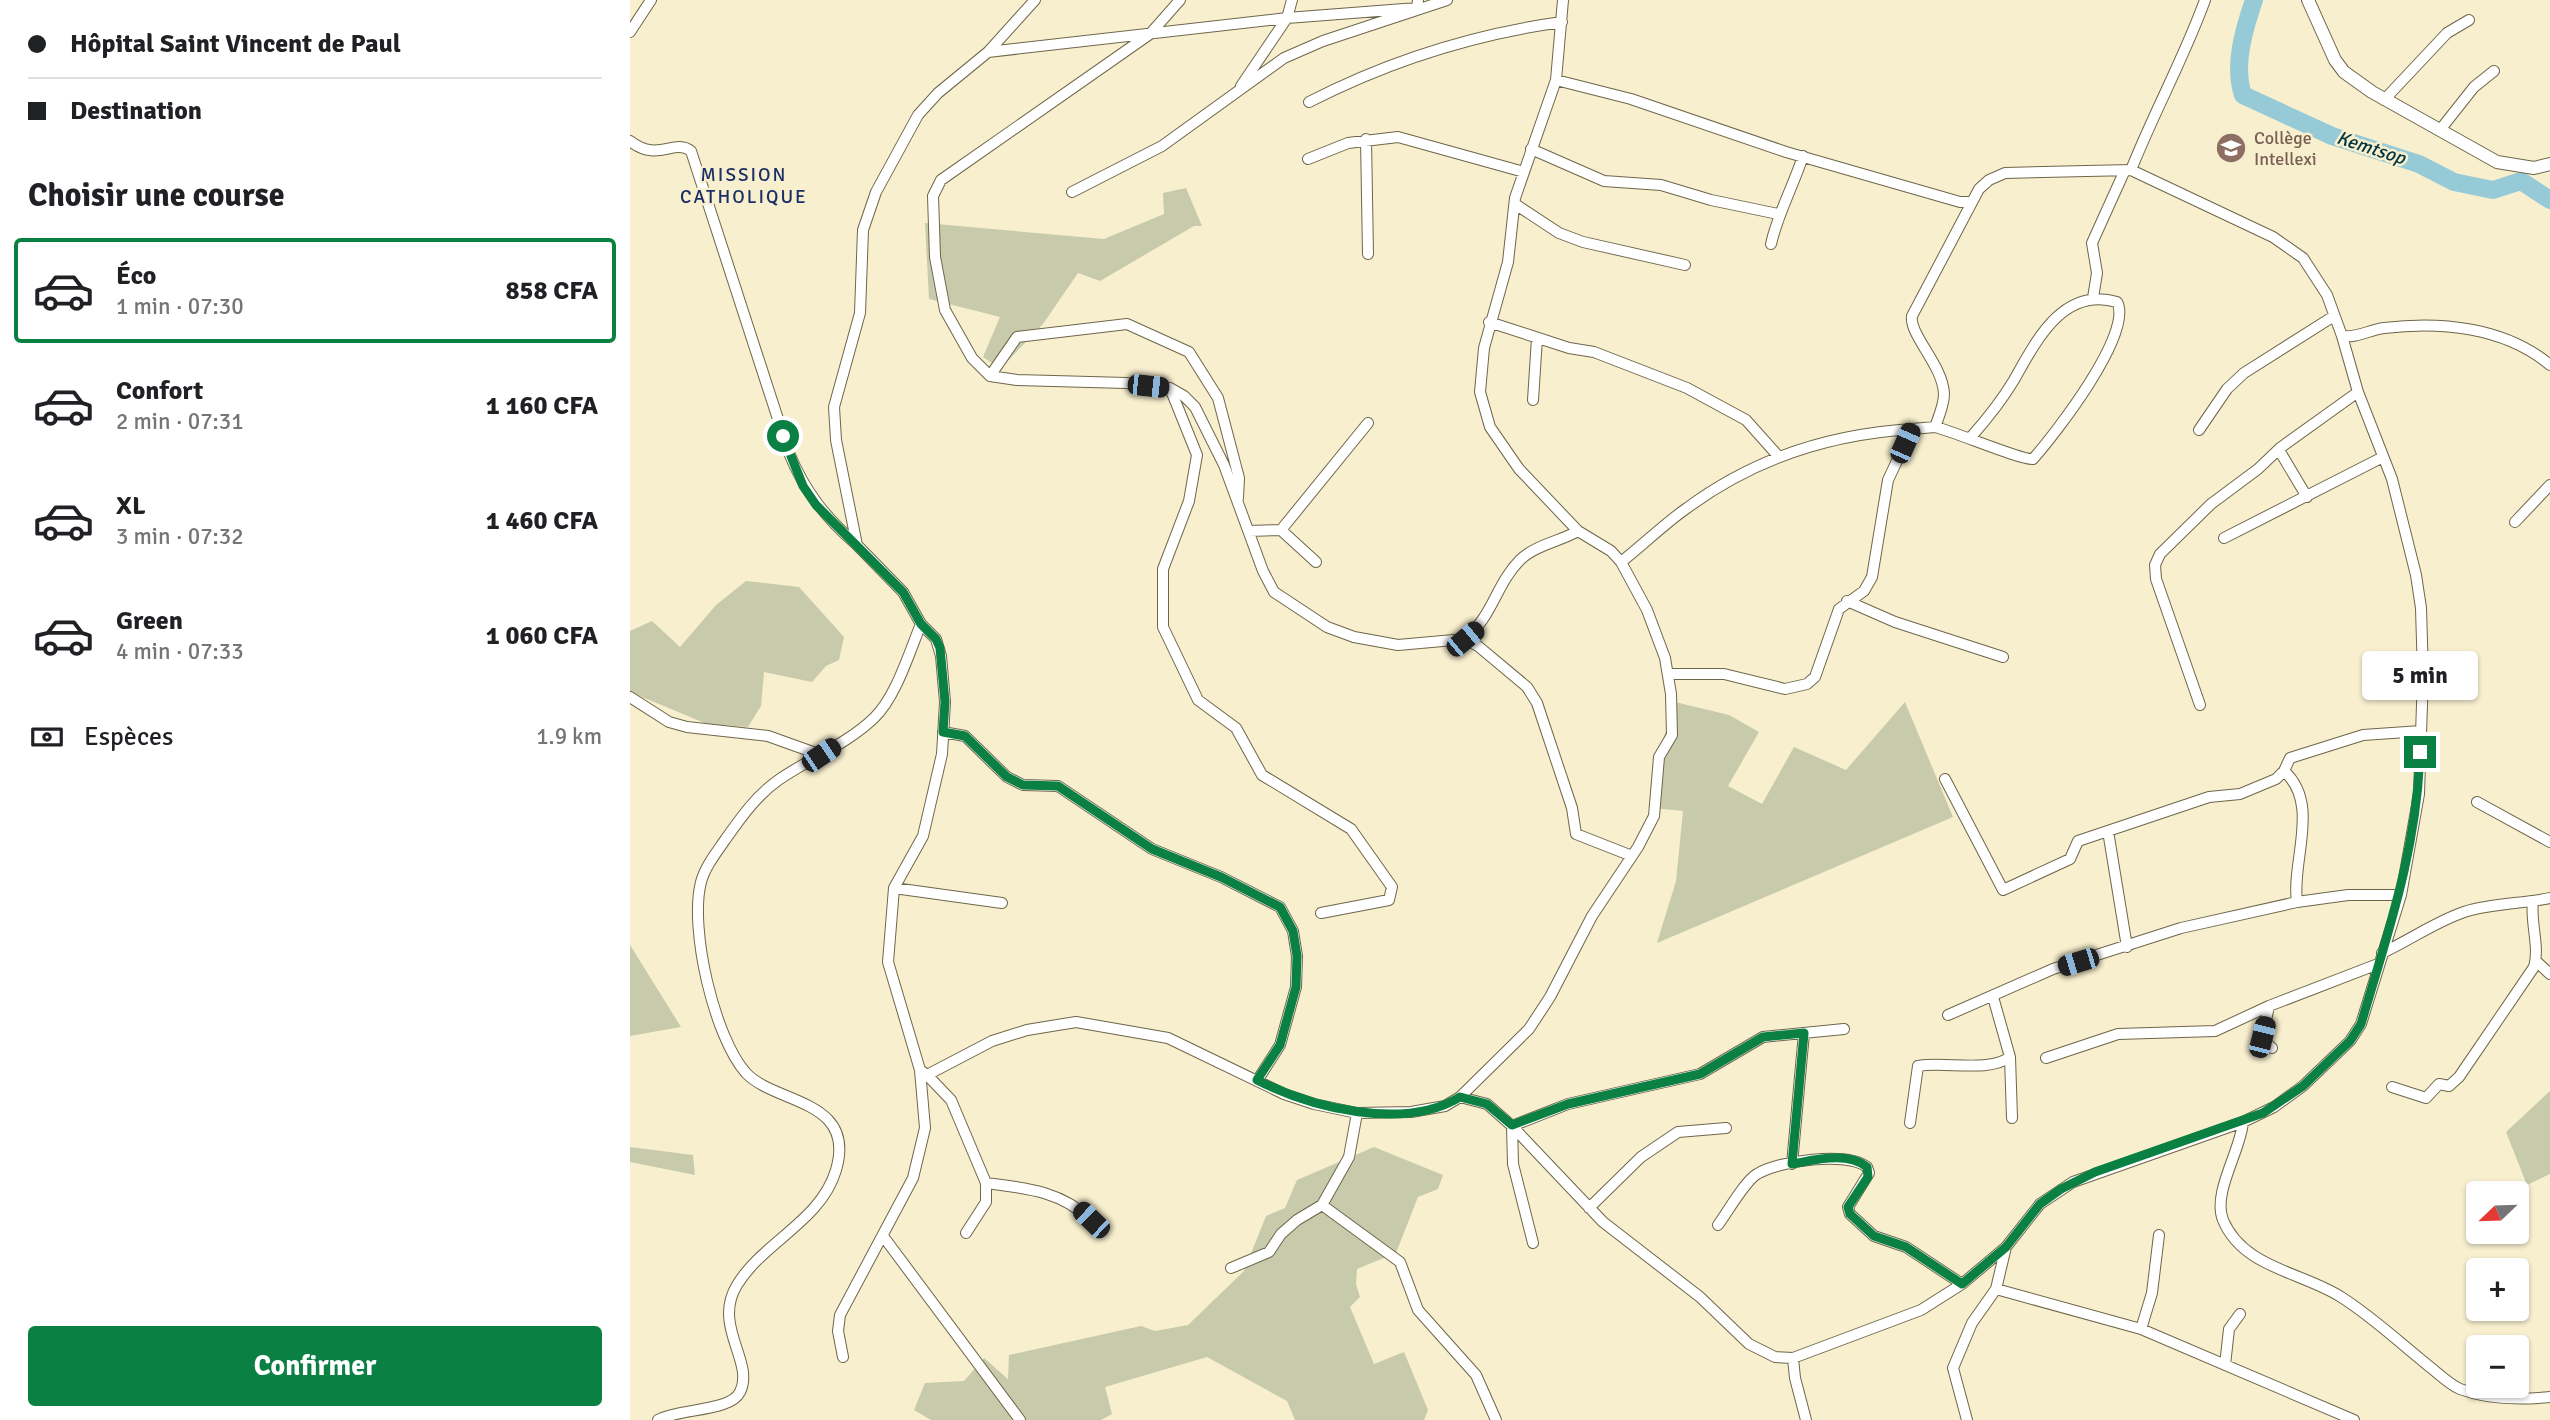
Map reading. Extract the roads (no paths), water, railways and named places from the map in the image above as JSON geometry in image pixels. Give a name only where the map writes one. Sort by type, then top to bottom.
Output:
[{"type":"street","points":[[630,32],[652,0]]},
{"type":"street","points":[[857,545],[836,440],[834,407],[860,313],[863,230],[876,192],[918,116],[938,93],[988,52],[1035,0]]},
{"type":"street","points":[[1180,0],[1150,34],[941,180],[935,187],[932,213],[935,257],[945,310],[972,358],[990,376],[1170,388],[1195,407],[1224,465],[1237,506],[1274,592],[1327,626],[1376,643],[1398,645],[1465,639],[1478,646],[1527,687],[1536,703],[1572,808],[1576,834],[1585,841],[1632,856]]},
{"type":"street","points":[[1235,94],[1287,18],[1292,0]]},
{"type":"street","points":[[988,52],[1447,0]]},
{"type":"street","points":[[924,1073],[992,1041],[1027,1030],[1076,1022],[1168,1038],[1314,1104],[1357,1113],[1411,1112],[1445,1106],[1460,1097],[1529,1029],[1550,997],[1592,916],[1632,856],[1654,816],[1659,757],[1672,735],[1668,674],[1652,621],[1621,562],[1611,551],[1578,531],[1519,469],[1490,427],[1480,392],[1489,322],[1508,262],[1515,204],[1556,80],[1563,0]]},
{"type":"street","points":[[2094,298],[2097,274],[2092,243],[2190,41],[2205,0]]},
{"type":"street","points":[[2308,0],[2335,61],[2353,79],[2384,100],[2497,162],[2534,168],[2550,164]]},
{"type":"street","points":[[1072,192],[1162,146],[1284,58],[1418,4]]},
{"type":"street","points":[[2384,100],[2447,33],[2469,20]]},
{"type":"street","points":[[1309,102],[1395,64],[1482,39],[1562,22]]},
{"type":"street","points":[[2440,130],[2474,88],[2494,71]]},
{"type":"street","points":[[1556,80],[1631,99],[1803,156],[1960,202],[1971,202]]},
{"type":"street","points":[[1308,159],[1366,139],[1398,137],[1524,172]]},
{"type":"street","points":[[1366,139],[1368,254]]},
{"type":"street","points":[[630,141],[642,150],[652,152],[677,147],[691,152],[789,453],[803,486],[816,505],[903,592],[921,624],[940,648],[945,702],[942,754],[923,836],[894,888],[888,962],[924,1073],[925,1128],[913,1178],[840,1315],[838,1331],[843,1357]]},
{"type":"street","points":[[1531,149],[1604,181],[1672,187],[1711,200],[1778,214]]},
{"type":"street","points":[[1771,244],[1778,214],[1788,198],[1803,156]]},
{"type":"street","points":[[1460,1097],[1487,1104],[1512,1125],[1589,1208],[1636,1249],[1700,1297],[1749,1344],[1775,1357],[1793,1358],[1920,1310],[1962,1284],[2006,1247],[2040,1204],[2073,1182],[2243,1122],[2293,1094],[2350,1041],[2361,1024],[2401,895],[2419,794],[2421,608],[2395,492],[2358,392],[2342,336],[2309,266],[2284,243],[2128,170],[2005,173],[1989,180],[1971,202],[1961,227],[1912,316],[1913,330],[1935,364],[1943,388],[1942,404],[1935,427]]},
{"type":"street","points":[[1515,204],[1559,233],[1583,242],[1685,265]]},
{"type":"street","points":[[1621,562],[1688,507],[1779,457],[1838,437],[1935,427],[1971,437],[2027,460],[2033,459],[2089,386],[2118,321],[2120,310],[2117,302],[2094,298],[2074,304],[2041,332],[2012,382],[1971,437]]},
{"type":"street","points":[[2199,430],[2227,389],[2244,373],[2334,316]]},
{"type":"street","points":[[1489,322],[1537,338],[1594,352],[1687,388],[1746,419],[1779,457]]},
{"type":"street","points":[[990,376],[1017,337],[1127,324],[1189,352],[1218,398],[1239,478],[1237,506]]},
{"type":"street","points":[[2342,336],[2355,337],[2377,329],[2411,326],[2461,327],[2517,344],[2550,365]]},
{"type":"street","points":[[1533,400],[1537,338]]},
{"type":"street","points":[[1170,388],[1197,455],[1189,501],[1163,569],[1164,627],[1198,700],[1236,728],[1262,775],[1351,829],[1392,887],[1389,900],[1321,913]]},
{"type":"street","points":[[2200,705],[2156,579],[2155,565],[2160,554],[2211,504],[2358,392]]},
{"type":"street","points":[[1282,530],[1368,423]]},
{"type":"street","points":[[1668,674],[1724,674],[1785,689],[1807,684],[1821,666],[1836,614],[1847,601],[1864,591],[1872,577],[1888,480],[1912,429]]},
{"type":"street","points":[[2279,450],[2307,497]]},
{"type":"street","points":[[2224,538],[2383,457]]},
{"type":"street","points":[[2515,522],[2550,485]]},
{"type":"street","points":[[1249,531],[1282,530],[1316,562]]},
{"type":"street","points":[[1465,639],[1481,626],[1504,581],[1522,558],[1578,531]]},
{"type":"street","points":[[1847,601],[1895,622],[2003,657]]},
{"type":"street","points":[[659,1420],[686,1410],[731,1403],[740,1392],[742,1373],[728,1323],[729,1303],[735,1288],[747,1269],[809,1213],[835,1172],[837,1143],[824,1117],[805,1101],[763,1085],[748,1074],[723,1036],[705,974],[699,903],[701,881],[745,811],[776,782],[821,755],[874,717],[890,698],[921,624]]},
{"type":"street","points":[[630,697],[669,722],[687,727],[768,736],[821,755]]},
{"type":"street","points":[[1945,779],[2003,890],[2070,859],[2078,841],[2208,797],[2240,794],[2276,779],[2284,771],[2290,758],[2363,735],[2421,731]]},
{"type":"street","points":[[943,732],[965,736],[1015,781],[1023,785],[1058,786],[1152,849],[1221,877],[1280,907],[1293,931],[1297,956],[1296,987],[1280,1045],[1257,1080]]},
{"type":"street","points":[[2284,771],[2296,784],[2301,809],[2301,848],[2295,881],[2297,902]]},
{"type":"street","points":[[2477,802],[2550,842]]},
{"type":"street","points":[[2108,831],[2127,947]]},
{"type":"street","points":[[894,888],[1002,903]]},
{"type":"street","points":[[1948,1015],[2053,969],[2181,928],[2297,902],[2360,894],[2401,895]]},
{"type":"street","points":[[2046,1058],[2119,1034],[2215,1031],[2380,958],[2432,925],[2466,912],[2518,901],[2550,898]]},
{"type":"street","points":[[2392,1087],[2426,1098],[2439,1084],[2452,1085],[2521,989],[2536,961],[2533,901]]},
{"type":"street","points":[[2536,961],[2550,974]]},
{"type":"street","points":[[1993,997],[2010,1057],[2012,1118]]},
{"type":"street","points":[[2269,1006],[2262,1040],[2272,1048]]},
{"type":"street","points":[[1512,1125],[1568,1104],[1700,1074],[1763,1037],[1844,1029]]},
{"type":"street","points":[[1792,1164],[1804,1033]]},
{"type":"street","points":[[1910,1124],[1918,1066],[1964,1066],[2003,1061],[2010,1057]]},
{"type":"street","points":[[924,1073],[951,1100],[986,1183],[982,1212],[966,1233]]},
{"type":"street","points":[[1231,1268],[1269,1252],[1281,1234],[1297,1220],[1322,1205],[1349,1157],[1357,1113]]},
{"type":"street","points":[[2243,1122],[2242,1137],[2221,1201],[2222,1217],[2227,1228],[2250,1253],[2264,1263],[2315,1282],[2343,1298],[2459,1389],[2512,1400],[2550,1397]]},
{"type":"street","points":[[1512,1125],[1513,1164],[1533,1243]]},
{"type":"street","points":[[1589,1208],[1641,1157],[1678,1132],[1726,1128]]},
{"type":"street","points":[[1718,1226],[1755,1174],[1792,1164],[1837,1158],[1860,1162],[1867,1167],[1868,1177],[1848,1207],[1850,1214],[1874,1236],[1906,1247],[1962,1284]]},
{"type":"street","points":[[986,1183],[1055,1194],[1075,1205],[1091,1220]]},
{"type":"street","points":[[1322,1205],[1400,1262],[1418,1310],[1476,1375],[1496,1420]]},
{"type":"street","points":[[2141,1329],[2152,1293],[2159,1234]]},
{"type":"street","points":[[883,1236],[1020,1420]]},
{"type":"street","points":[[1967,1420],[1953,1368],[1972,1323],[1996,1289],[2006,1247]]},
{"type":"street","points":[[1996,1289],[2141,1329],[2354,1420]]},
{"type":"street","points":[[2225,1365],[2229,1329],[2239,1314]]},
{"type":"street","points":[[1793,1358],[1796,1385],[1806,1420]]},
{"type":"waterway","name":"Kemtsop","points":[[2254,0],[2239,59],[2243,95],[2332,136],[2419,164],[2454,182],[2493,190],[2521,181],[2550,200]]},
{"type":"place","name":"Collège Intellexi","points":[[2231,148]]},
{"type":"district","name":"MISSION CATHOLIQUE","points":[[744,186]]}]
